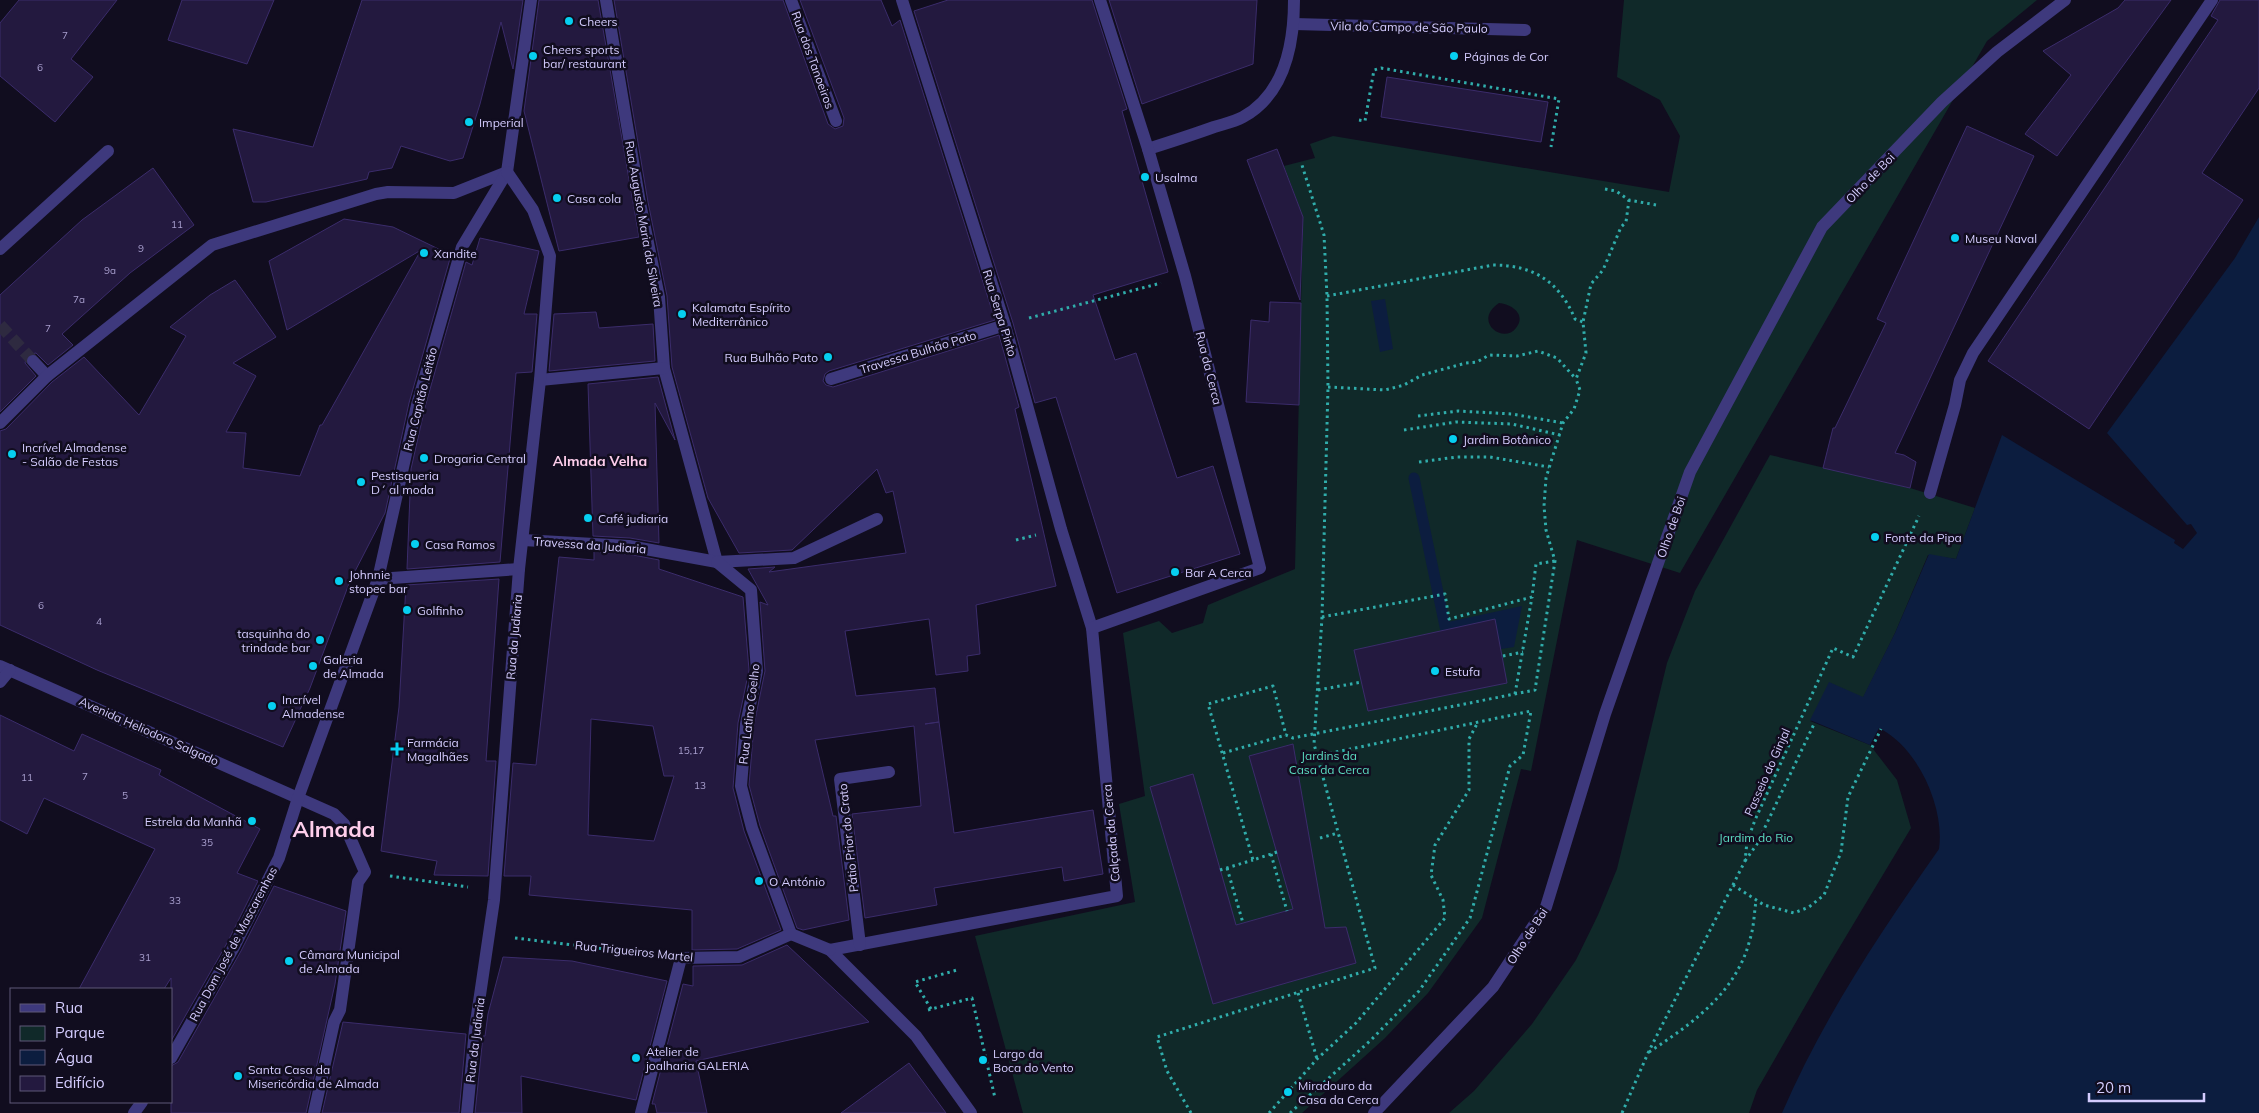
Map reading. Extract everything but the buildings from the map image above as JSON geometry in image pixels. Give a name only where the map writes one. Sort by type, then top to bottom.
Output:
[{"type":"street","name":"Rua Capitão Leitão","points":[[298,798],[378,580],[417,405],[462,247],[507,172],[532,0]]},
{"type":"street","name":"Rua Augusto Maria da Silveira","points":[[606,0],[640,204],[659,297],[664,368],[717,562]]},
{"type":"street","name":"Rua dos Tanoeiros","points":[[791,0],[836,121]]},
{"type":"street","name":"Rua Serpa Pinto","points":[[902,0],[1005,325],[1061,528],[1092,628]]},
{"type":"street","name":"Rua da Cerca","points":[[1092,628],[1260,568],[1186,276],[1148,149],[1100,0]]},
{"type":"street","points":[[1148,149],[1242,118],[1253,110],[1281,77],[1286,66],[1294,24],[1294,0]]},
{"type":"street","name":"Olho de Boi","points":[[1374,1113],[1493,987],[1546,907],[1605,714],[1690,472],[1822,227],[1942,102],[1997,52],[2065,0]]},
{"type":"street","points":[[1930,493],[1956,405],[1960,380],[1973,353],[2212,0]]},
{"type":"street","name":"Vila do Campo de São Paulo","points":[[1294,24],[1524,30]]},
{"type":"street","points":[[0,249],[108,151]]},
{"type":"street","points":[[0,423],[47,376],[212,245],[376,194],[388,192],[454,193],[507,172]]},
{"type":"street","name":"Rua da Judiaria","points":[[467,1113],[476,1029],[490,935],[519,568],[540,380],[550,256],[533,210],[507,172]]},
{"type":"street","name":"Travessa Bulhão Pato","points":[[831,379],[1005,325]]},
{"type":"street","points":[[33,361],[47,376]]},
{"type":"street","points":[[540,380],[664,368]]},
{"type":"street","name":"Travessa da Judiaria","points":[[523,540],[629,546],[717,562],[794,558],[876,519]]},
{"type":"street","name":"Rua Latino Coelho","points":[[717,562],[751,590],[757,671],[746,724],[741,786],[752,828],[791,934]]},
{"type":"street","points":[[378,580],[519,568]]},
{"type":"street","name":"Calçada da Cerca","points":[[860,945],[1117,896],[1092,628]]},
{"type":"street","points":[[0,682],[5,668]]},
{"type":"street","name":"Avenida Heliodoro Salgado","points":[[5,668],[338,817],[344,824],[365,872]]},
{"type":"street","name":"Pátio Prior do Crato","points":[[860,945],[840,779],[889,772]]},
{"type":"street","name":"Rua Dom José de Mascarenhas","points":[[172,1056],[234,947],[279,858],[298,798]]},
{"type":"street","points":[[314,1113],[334,1022],[340,1010],[358,882],[365,872]]},
{"type":"street","points":[[791,934],[830,950],[916,1036],[971,1113]]},
{"type":"street","name":"Rua Trigueiros Martel","points":[[681,958],[739,957],[791,934]]},
{"type":"street","points":[[830,950],[860,945]]},
{"type":"street","points":[[641,1113],[681,958]]},
{"type":"path","points":[[1359,120],[1365,121],[1374,70],[1381,68],[1560,99],[1551,147]]},
{"type":"path","points":[[1191,1113],[1167,1071],[1157,1037],[1375,968],[1314,744],[1322,617],[1328,387],[1327,296],[1324,235],[1301,162]]},
{"type":"path","points":[[1605,189],[1616,191],[1628,200],[1656,205]]},
{"type":"path","points":[[1576,379],[1586,353],[1582,322],[1591,284],[1604,270],[1621,227],[1626,222],[1628,200]]},
{"type":"path","points":[[1327,296],[1492,265],[1514,265],[1538,274],[1558,291],[1569,306],[1575,319],[1582,322]]},
{"type":"path","points":[[1005,325],[1186,276]]},
{"type":"path","points":[[1223,753],[1286,735],[1293,738],[1535,690],[1555,561],[1546,530],[1544,506],[1546,478],[1563,423],[1574,409],[1580,390],[1576,379],[1557,358],[1538,351],[1517,356],[1489,356],[1477,362],[1466,363],[1422,375],[1404,385],[1385,390],[1328,387]]},
{"type":"path","points":[[1418,416],[1467,411],[1512,414],[1563,423]]},
{"type":"path","points":[[1404,430],[1456,422],[1512,424],[1560,435]]},
{"type":"path","points":[[1419,462],[1457,457],[1490,458],[1550,467]]},
{"type":"path","name":"Passeio do Ginjal","points":[[1622,1113],[1648,1053],[1745,861],[1747,842],[1755,820],[1833,648],[1853,657],[1930,493]]},
{"type":"path","points":[[1515,694],[1536,564],[1555,561]]},
{"type":"path","points":[[1322,617],[1445,594],[1449,619],[1532,597]]},
{"type":"path","points":[[1503,656],[1522,652]]},
{"type":"path","points":[[1318,690],[1362,682]]},
{"type":"path","points":[[1253,860],[1208,704],[1273,686],[1286,735]]},
{"type":"path","points":[[1290,1113],[1371,1040],[1419,991],[1470,918],[1510,766],[1523,755],[1531,711],[1317,756]]},
{"type":"path","points":[[1269,1113],[1317,1059],[1356,1022],[1445,918],[1443,900],[1431,875],[1435,845],[1469,790],[1469,739],[1478,722]]},
{"type":"path","points":[[1745,861],[1757,844],[1814,722]]},
{"type":"path","points":[[1733,885],[1756,901],[1778,910],[1794,913],[1809,907],[1824,895],[1842,852],[1848,797],[1881,730]]},
{"type":"path","points":[[1320,838],[1338,833]]},
{"type":"path","points":[[1220,870],[1277,852]]},
{"type":"path","points":[[1271,854],[1287,911]]},
{"type":"path","points":[[1227,868],[1243,923]]},
{"type":"path","points":[[365,872],[493,891]]},
{"type":"path","points":[[1648,1053],[1700,1016],[1727,988],[1741,964],[1750,940],[1756,901]]},
{"type":"path","name":"Rua Trigueiros Martel","points":[[490,935],[681,958]]},
{"type":"path","points":[[958,970],[915,982],[931,1009],[972,998],[996,1103]]},
{"type":"path","points":[[1298,993],[1317,1059]]},
{"type":"green space","name":"Jardins da Casa da Cerca","points":[[1624,0],[2037,0],[1987,41],[1680,573],[1577,540],[1531,771],[1521,769],[1482,918],[1428,993],[1385,1038],[1302,1113],[1023,1113],[975,936],[1135,902],[1119,804],[1145,796],[1123,633],[1159,621],[1172,633],[1203,623],[1208,605],[1295,569],[1303,217],[1284,166],[1315,158],[1310,144],[1333,136],[1669,192],[1680,136],[1660,100],[1617,77]],"holes":[[[1499,303],[1513,308],[1520,318],[1516,328],[1510,333],[1504,334],[1492,329],[1488,317],[1491,310]]]},
{"type":"green space","name":"Jardim do Rio","points":[[1770,455],[1910,488],[1975,508],[1956,559],[1928,555],[1895,633],[1863,698],[1810,721],[1870,745],[1897,780],[1911,828],[1757,1090],[1749,1113],[1449,1113],[1474,1091],[1532,1024],[1576,960],[1598,915],[1617,869],[1667,663],[1695,591]]},
{"type":"water","points":[[2259,217],[2259,1113],[1782,1113],[1834,1010],[1874,944],[1939,849],[1938,815],[1933,798],[1926,780],[1906,749],[1879,728],[1870,745],[1810,720],[1829,682],[1863,697],[1895,633],[1929,554],[1956,559],[2002,435],[2175,540],[2174,543],[2183,549],[2197,533],[2191,524],[2187,525],[2107,433],[2235,258]]},
{"type":"water","points":[[1385,299],[1393,349],[1380,352],[1371,301]]},
{"type":"water","points":[[1522,606],[1514,647],[1443,658],[1449,630],[1448,622]]},
{"type":"waterway","points":[[1414,478],[1446,631]]},
{"type":"tunnel","points":[[0,325],[33,361]]},
{"type":"place","name":"Cheers","points":[[569,21]]},
{"type":"place","name":"Cheers sports bar/ restaurant","points":[[533,56]]},
{"type":"place","name":"Páginas de Cor","points":[[1454,56]]},
{"type":"place","name":"Imperial","points":[[469,122]]},
{"type":"place","name":"Usalma","points":[[1145,177]]},
{"type":"place","name":"Casa cola","points":[[557,198]]},
{"type":"place","name":"Museu Naval","points":[[1955,238]]},
{"type":"place","name":"Xandite","points":[[424,253]]},
{"type":"place","name":"Kalamata Espírito Mediterrânico","points":[[682,314]]},
{"type":"place","name":"Rua Bulhão Pato","points":[[828,357]]},
{"type":"place","name":"Jardim Botânico","points":[[1453,439]]},
{"type":"place","name":"Incrível Almadense - Salão de Festas","points":[[12,454]]},
{"type":"place","name":"Drogaria Central","points":[[424,458]]},
{"type":"place","name":"Pestisqueria D´ al moda","points":[[361,482]]},
{"type":"place","name":"Café judiaria","points":[[588,518]]},
{"type":"place","name":"Fonte da Pipa","points":[[1875,537]]},
{"type":"place","name":"Casa Ramos","points":[[415,544]]},
{"type":"place","name":"Bar A Cerca","points":[[1175,572]]},
{"type":"place","name":"Johnnie stopec bar","points":[[339,581]]},
{"type":"place","name":"Golfinho","points":[[407,610]]},
{"type":"place","name":"tasquinha do trindade bar","points":[[320,640]]},
{"type":"place","name":"Galeria de Almada","points":[[313,666]]},
{"type":"place","name":"Estufa","points":[[1435,671]]},
{"type":"place","name":"Incrível Almadense","points":[[272,706]]},
{"type":"place","name":"Farmácia Magalhães","points":[[397,749]]},
{"type":"place","name":"Estrela da Manhã","points":[[252,821]]},
{"type":"place","name":"O António","points":[[759,881]]},
{"type":"place","name":"Câmara Municipal de Almada","points":[[289,961]]},
{"type":"place","name":"Atelier de joalharia GALERIA","points":[[636,1058]]},
{"type":"place","name":"Largo da Boca do Vento","points":[[983,1060]]},
{"type":"place","name":"Santa Casa da Misericórdia de Almada","points":[[238,1076]]},
{"type":"place","name":"Miradouro da Casa da Cerca","points":[[1288,1092]]},
{"type":"district","name":"Almada Velha","points":[[600,461]]},
{"type":"district","name":"Almada","points":[[334,829]]}]
